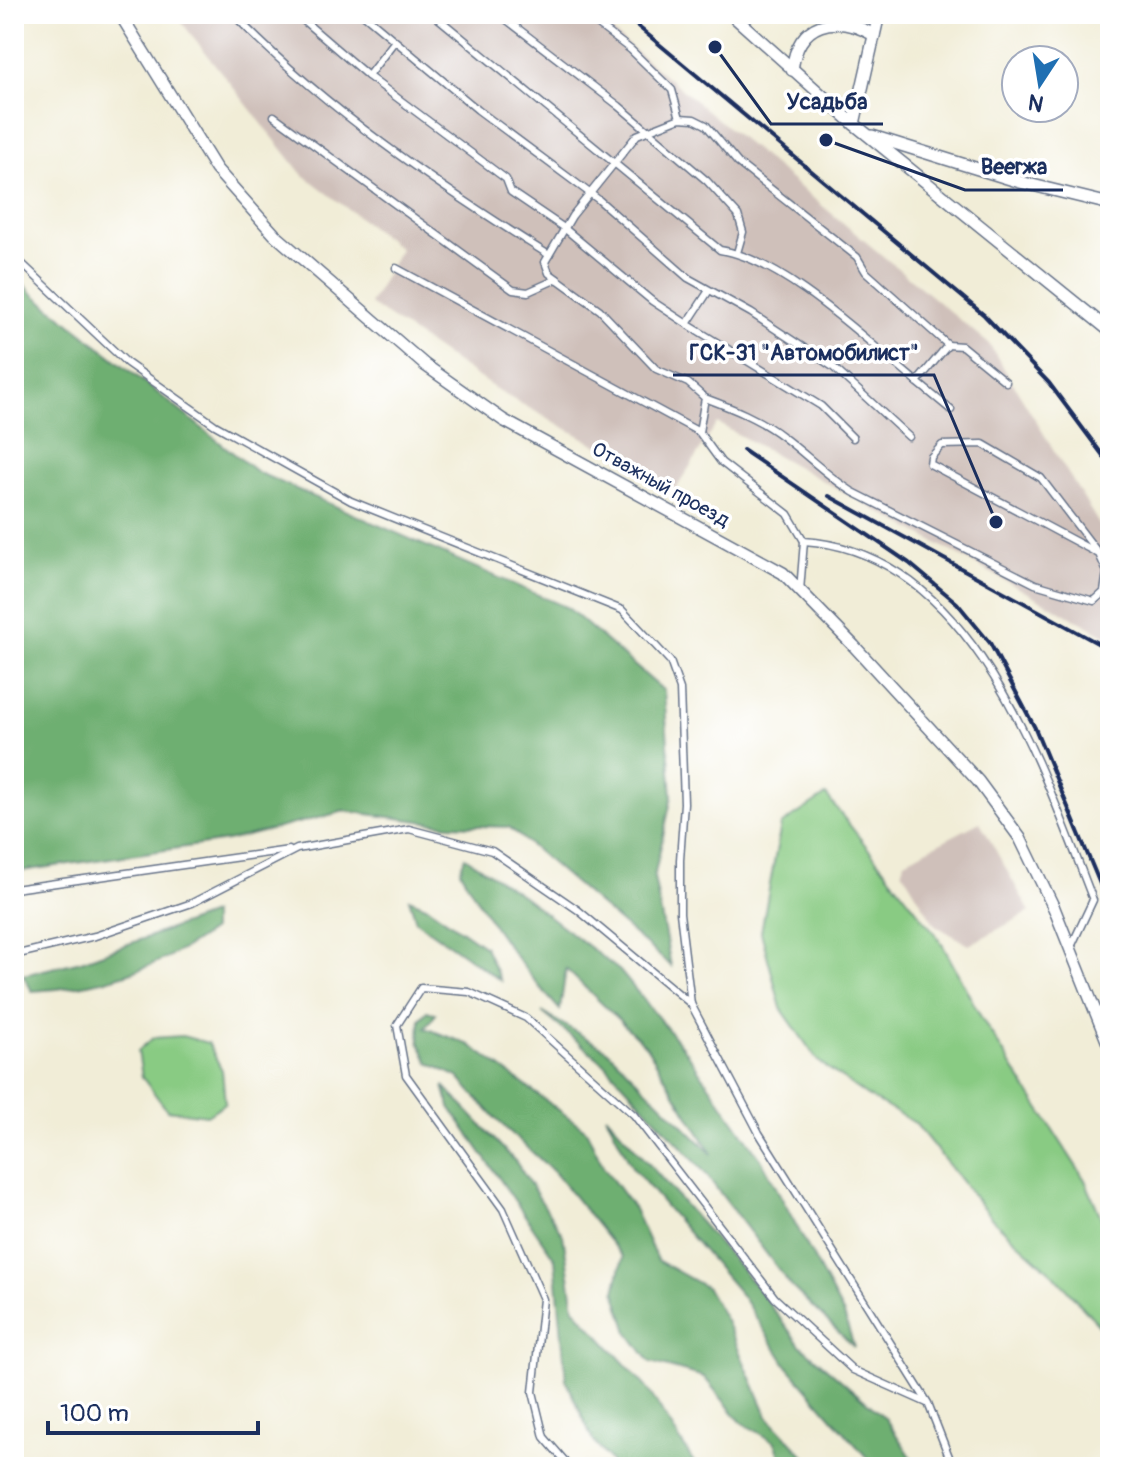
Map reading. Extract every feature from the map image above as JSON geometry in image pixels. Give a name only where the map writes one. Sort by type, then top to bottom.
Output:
[{"type":"street","name":"Отважный проезд","points":[[120,14],[216,169],[275,235],[425,365],[503,420],[783,573],[978,781],[1020,838],[1110,1048]]},
{"type":"street","points":[[731,14],[854,124],[1110,331]]},
{"type":"street","points":[[854,124],[879,14]]},
{"type":"street","points":[[792,70],[795,51],[808,31],[829,24],[852,23],[874,35]]},
{"type":"street","points":[[866,133],[1020,182],[1110,204]]},
{"type":"lane","points":[[233,14],[284,67],[333,105],[492,220],[549,255]]},
{"type":"lane","points":[[296,14],[368,76],[506,179],[511,192],[564,228],[652,301],[821,406],[853,438]]},
{"type":"lane","points":[[363,14],[589,196],[599,200],[708,292],[751,313],[833,367],[909,437]]},
{"type":"lane","points":[[433,14],[720,250],[737,253],[797,285],[951,410]]},
{"type":"lane","points":[[499,14],[707,181],[738,215],[743,232],[737,253]]},
{"type":"lane","points":[[584,14],[631,50],[672,90],[680,118]]},
{"type":"lane","points":[[368,76],[394,42]]},
{"type":"lane","points":[[274,116],[513,290],[528,292],[557,279]]},
{"type":"lane","points":[[1006,382],[962,346],[948,345],[866,272],[857,257],[819,224],[724,151],[706,125],[680,118],[637,135],[564,228],[545,262],[549,273],[600,310],[656,369],[688,383],[705,398],[738,410],[783,436],[831,478],[853,492],[1035,584],[1094,601],[1104,592],[1107,572],[1099,554],[1041,478],[983,444],[942,445],[931,457],[930,464],[1099,554]]},
{"type":"lane","points":[[14,256],[127,363],[215,425],[351,501],[622,610],[670,661],[680,689],[684,803],[680,913],[691,1004],[759,1133],[928,1403],[953,1467]]},
{"type":"lane","points":[[396,268],[699,432],[721,462],[788,514],[804,541],[800,591]]},
{"type":"lane","points":[[687,324],[708,292]]},
{"type":"lane","points":[[917,382],[948,345]]},
{"type":"lane","points":[[699,432],[705,398]]},
{"type":"lane","points":[[804,541],[829,542],[874,556],[900,570],[970,640],[990,668],[1030,746],[1093,900],[1070,949]]},
{"type":"lane","points":[[14,889],[297,849],[409,829],[492,851],[578,910],[691,1004]]},
{"type":"lane","points":[[14,955],[95,936],[192,903],[297,849]]},
{"type":"lane","points":[[570,1467],[544,1437],[533,1392],[543,1299],[503,1209],[406,1075],[397,1025],[421,988],[469,992],[526,1018],[634,1115],[775,1298],[853,1370],[928,1403]]},
{"type":"shaded area","points":[[175,14],[591,14],[989,344],[1110,542],[1110,638],[717,423],[676,489],[500,392],[370,304],[400,249],[301,173]]},
{"type":"shaded area","points":[[980,822],[1030,912],[969,945],[935,925],[902,870],[905,861]]},
{"type":"green space","points":[[14,274],[32,293],[257,472],[568,608],[664,691],[672,796],[654,877],[671,966],[509,827],[449,825],[345,811],[227,841],[14,872]]},
{"type":"green space","points":[[826,795],[940,940],[982,1019],[1085,1180],[1110,1238],[1110,1337],[1053,1274],[992,1219],[915,1123],[867,1096],[818,1061],[781,1008],[761,932],[781,825]]},
{"type":"green space","points":[[465,857],[523,896],[620,971],[684,1049],[762,1161],[844,1315],[854,1347],[792,1287],[701,1168],[605,1064],[542,1012],[607,1050],[712,1154],[646,1046],[566,969],[560,1010],[518,961],[460,871]]},
{"type":"green space","points":[[409,899],[426,906],[485,947],[500,980],[416,921]]},
{"type":"green space","points":[[212,914],[212,930],[192,944],[126,974],[80,986],[32,991],[23,975],[81,961]]},
{"type":"green space","points":[[427,1011],[436,1014],[425,1028],[470,1045],[586,1130],[604,1168],[634,1209],[657,1260],[707,1288],[726,1321],[768,1417],[815,1467],[784,1467],[775,1442],[741,1422],[704,1377],[650,1362],[628,1332],[615,1291],[623,1257],[555,1173],[496,1119],[458,1077],[429,1063],[419,1042],[420,1019]]},
{"type":"green space","points":[[182,1036],[208,1043],[222,1070],[225,1103],[207,1115],[167,1110],[142,1077],[138,1051],[153,1038]]},
{"type":"green space","points":[[444,1086],[516,1162],[563,1235],[574,1308],[647,1388],[697,1467],[615,1467],[593,1440],[566,1380],[555,1259],[450,1107]]},
{"type":"green space","points":[[606,1115],[754,1284],[800,1345],[885,1418],[918,1467],[875,1467],[787,1366],[742,1296],[632,1167]]},
{"type":"railway","points":[[623,14],[984,315],[1049,383],[1110,465]]},
{"type":"railway","points":[[743,450],[909,563],[957,603],[990,643],[1035,728],[1110,908]]},
{"type":"railway","points":[[829,496],[1110,650]]},
{"type":"place","name":"Усадьба","points":[[715,47]]},
{"type":"place","name":"Beerжа","points":[[826,140]]},
{"type":"place","name":"ГСК-31 \"Автомобилист\"","points":[[996,522]]}]
